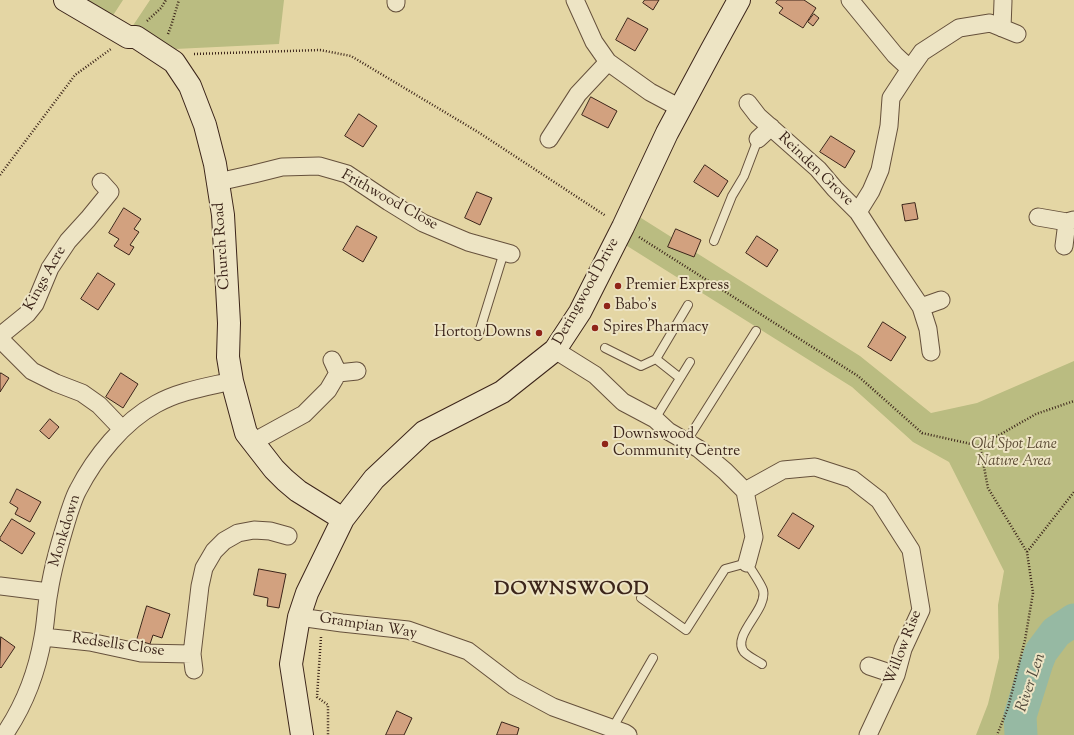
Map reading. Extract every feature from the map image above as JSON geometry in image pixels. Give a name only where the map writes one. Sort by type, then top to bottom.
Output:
[{"type":"street","name":"Church Road","points":[[65,0],[128,37],[136,38],[166,57],[190,86],[205,125],[218,182],[223,215],[228,357],[232,382],[246,433],[274,469],[285,480],[298,491],[343,519]]},
{"type":"street","name":"Deringwood Drive","points":[[302,735],[291,664],[298,617],[307,593],[343,519],[374,479],[424,432],[502,392],[555,350],[580,312],[680,108],[739,0]]},
{"type":"street","points":[[850,0],[896,56],[910,69]]},
{"type":"street","points":[[580,1],[594,42],[608,62],[650,92],[680,108]]},
{"type":"street","points":[[1002,28],[1003,1]]},
{"type":"street","name":"Reinden Grove","points":[[858,212],[871,191],[880,170],[889,126],[891,98],[922,52],[959,28],[990,23],[1017,34]]},
{"type":"street","points":[[549,139],[578,94],[608,62]]},
{"type":"street","name":"Reinden Grove","points":[[748,103],[758,116],[818,169],[858,212],[921,307],[928,329],[931,352]]},
{"type":"street","name":"Reinden Grove","points":[[758,140],[771,127]]},
{"type":"street","name":"Frithwood Close","points":[[218,182],[282,166],[319,166],[347,174],[423,223],[468,242],[508,253]]},
{"type":"street","name":"Kings Acre","points":[[101,182],[110,192],[88,219],[68,240],[50,268],[35,304],[28,314],[0,337],[32,371],[56,383],[82,393],[99,405],[122,429]]},
{"type":"street","points":[[1038,217],[1071,221],[1064,246]]},
{"type":"street","points":[[921,307],[941,300]]},
{"type":"street","points":[[555,350],[595,375],[623,402],[655,419],[668,431],[698,449],[725,471],[745,491],[754,537],[747,563]]},
{"type":"street","points":[[253,442],[304,414],[328,390],[335,366],[357,371]]},
{"type":"street","name":"Monkdown","points":[[4,735],[12,723],[34,676],[43,637],[49,592],[63,533],[77,491],[99,456],[122,429],[156,404],[182,393],[232,382]]},
{"type":"street","name":"Willow Rise","points":[[745,491],[783,470],[815,468],[852,478],[878,500],[911,550],[921,610],[903,649],[896,675],[868,735]]},
{"type":"street","name":"Redsells Close","points":[[43,637],[90,642],[193,662],[200,586],[204,568],[214,551],[224,541],[238,533],[254,530],[270,531],[288,536]]},
{"type":"street","points":[[0,586],[49,592]]},
{"type":"street","name":"Grampian Way","points":[[298,617],[408,630],[468,651],[514,686],[553,707],[620,732]]},
{"type":"street","points":[[869,666],[896,675]]},
{"type":"lane","points":[[714,241],[732,196],[744,176],[758,140]]},
{"type":"lane","points":[[478,336],[508,253]]},
{"type":"lane","points":[[605,348],[641,366],[656,359],[688,305]]},
{"type":"lane","points":[[686,442],[756,331]]},
{"type":"lane","points":[[656,359],[680,378]]},
{"type":"lane","points":[[655,419],[690,362]]},
{"type":"lane","points":[[642,598],[686,630],[725,569],[747,563],[763,590],[763,598],[760,607],[744,634],[741,643],[744,651],[762,664]]},
{"type":"lane","points":[[620,732],[653,658]]},
{"type":"path","points":[[179,0],[171,26],[166,57],[186,54],[320,50],[351,56],[478,132],[623,227],[858,376],[922,433],[980,446],[1036,414],[1074,401]]},
{"type":"path","points":[[0,175],[75,75],[128,37]]},
{"type":"path","points":[[980,446],[988,488],[1027,552],[1033,593],[1025,640],[1008,708],[997,735]]},
{"type":"path","points":[[1027,552],[1074,492]]},
{"type":"path","points":[[322,620],[317,697],[328,705],[328,735]]},
{"type":"green space","points":[[78,0],[123,0],[110,20]]},
{"type":"green space","points":[[150,0],[284,0],[279,44],[175,49],[130,30]]},
{"type":"green space","name":"Old Spot Lane Nature Area","points":[[630,211],[860,356],[931,413],[977,403],[1074,361],[1074,735],[976,735],[988,704],[999,658],[998,605],[1004,571],[949,462],[913,442],[852,387],[616,239]]},
{"type":"building","points":[[645,0],[659,0],[653,10],[643,3]]},
{"type":"building","points":[[778,0],[804,0],[816,8],[803,28],[779,13],[783,8],[776,3]]},
{"type":"building","points":[[814,14],[819,18],[813,26],[808,22]]},
{"type":"building","points":[[628,18],[648,29],[635,51],[616,40]]},
{"type":"building","points":[[591,97],[617,111],[608,128],[582,115]]},
{"type":"building","points":[[359,114],[377,126],[363,147],[345,136]]},
{"type":"building","points":[[831,136],[855,151],[845,168],[820,152]]},
{"type":"building","points":[[705,165],[728,181],[718,197],[694,182]]},
{"type":"building","points":[[477,192],[492,198],[480,225],[465,218]]},
{"type":"building","points":[[915,203],[918,219],[905,221],[902,205]]},
{"type":"building","points":[[124,208],[141,219],[134,229],[139,232],[130,245],[134,247],[129,255],[114,246],[119,239],[109,233]]},
{"type":"building","points":[[357,226],[377,237],[363,262],[343,250]]},
{"type":"building","points":[[676,229],[701,240],[694,257],[668,247]]},
{"type":"building","points":[[757,236],[778,250],[767,267],[746,253]]},
{"type":"building","points":[[98,273],[115,284],[98,310],[81,299]]},
{"type":"building","points":[[883,322],[906,337],[891,361],[868,347]]},
{"type":"building","points":[[1,373],[9,378],[0,392],[0,375]]},
{"type":"building","points":[[121,373],[138,384],[123,408],[106,397]]},
{"type":"building","points":[[50,419],[59,427],[49,439],[40,431]]},
{"type":"building","points":[[17,489],[41,502],[30,522],[15,514],[18,508],[10,503]]},
{"type":"building","points":[[793,513],[814,526],[799,549],[778,536]]},
{"type":"building","points":[[12,519],[35,533],[22,554],[0,540]]},
{"type":"building","points":[[259,569],[286,574],[279,608],[267,606],[268,598],[254,595]]},
{"type":"building","points":[[147,606],[170,614],[162,638],[153,635],[150,644],[137,640]]},
{"type":"building","points":[[1,637],[15,647],[1,668],[0,667]]},
{"type":"building","points":[[397,711],[412,718],[404,735],[386,735]]},
{"type":"building","points":[[502,722],[519,728],[517,735],[497,735]]},
{"type":"waterway","name":"River Len","points":[[1021,735],[1020,716],[1041,652],[1056,632],[1074,620]]},
{"type":"place","name":"Premier Express","points":[[618,286]]},
{"type":"place","name":"Babo's","points":[[607,306]]},
{"type":"place","name":"Spires Pharmacy","points":[[595,328]]},
{"type":"place","name":"Horton Downs","points":[[539,333]]},
{"type":"place","name":"Downswood Community Centre","points":[[605,444]]},
{"type":"district","name":"DOWNSWOOD","points":[[572,591]]}]
